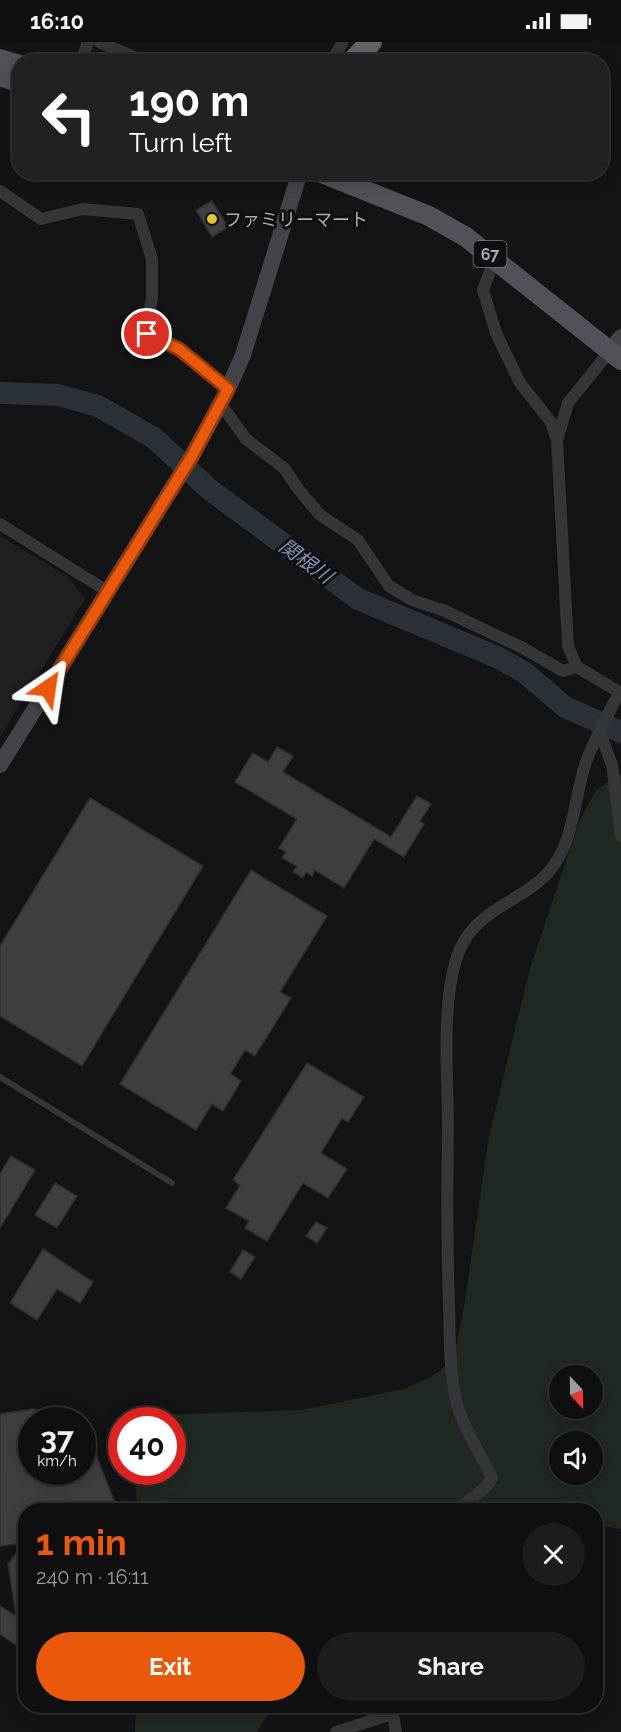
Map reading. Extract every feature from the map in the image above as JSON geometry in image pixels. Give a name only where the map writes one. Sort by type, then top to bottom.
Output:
[{"type":"highway","points":[[360,54],[371,42]]},
{"type":"main road","name":"67","points":[[339,180],[429,216],[466,237],[617,349]]},
{"type":"street","points":[[99,42],[127,54]]},
{"type":"street","points":[[0,765],[192,456],[224,396],[243,355],[298,180]]},
{"type":"street","points":[[0,191],[41,219],[83,209],[138,214],[152,259],[152,299],[145,330],[147,334],[179,349],[224,396],[246,439],[284,468],[298,490],[320,515],[358,540],[389,586],[412,600],[445,611],[523,648],[562,671],[577,667]]},
{"type":"street","points":[[466,1503],[486,1487],[492,1479],[471,1438],[455,1397],[451,1358],[447,1234],[450,986],[461,945],[473,929],[492,911],[538,883],[552,868],[576,806],[586,762],[620,693],[577,667],[568,646],[557,440],[551,422],[520,383],[496,333],[483,290],[495,258]]},
{"type":"street","points":[[557,440],[568,403],[617,349]]},
{"type":"street","points":[[0,524],[107,591]]},
{"type":"street","points":[[600,732],[612,765],[618,828],[621,836]]},
{"type":"street","points":[[336,1732],[384,1713]]},
{"type":"street","points":[[393,1713],[396,1732]]},
{"type":"lane","points":[[0,1077],[172,1183]]},
{"type":"shaded area","points":[[0,536],[67,576],[85,599],[0,737]]},
{"type":"shaded area","points":[[621,774],[621,1529],[603,1526],[603,1503],[137,1503],[136,1485],[186,1485],[186,1414],[301,1410],[404,1389],[431,1377],[448,1364],[456,1347],[463,1313],[489,1136],[530,968],[580,820],[596,790]]},
{"type":"shaded area","points":[[136,1713],[269,1713],[257,1732],[135,1732]]},
{"type":"building","name":"ファミリーマート","points":[[212,201],[228,227],[212,237],[196,210]]},
{"type":"building","points":[[277,747],[293,756],[283,772],[391,837],[417,796],[431,804],[420,821],[424,824],[404,857],[374,839],[344,888],[315,870],[312,876],[306,872],[303,878],[293,872],[297,866],[282,858],[286,852],[279,848],[297,819],[235,782],[253,753],[268,762]]},
{"type":"building","points":[[90,798],[203,866],[82,1066],[0,1016],[0,946]]},
{"type":"building","points":[[251,870],[327,916],[280,992],[291,998],[255,1056],[245,1050],[230,1074],[241,1081],[223,1111],[212,1104],[196,1130],[120,1084]]},
{"type":"building","points":[[307,1063],[364,1097],[348,1122],[342,1118],[321,1153],[347,1169],[328,1198],[303,1183],[267,1241],[245,1228],[249,1221],[226,1208],[240,1185],[233,1180]]},
{"type":"building","points":[[11,1156],[35,1170],[0,1228],[0,1174]]},
{"type":"building","points":[[55,1183],[77,1196],[57,1228],[35,1215]]},
{"type":"building","points":[[316,1222],[327,1228],[317,1243],[306,1236]]},
{"type":"building","points":[[43,1249],[93,1282],[80,1303],[57,1289],[37,1320],[10,1303]]},
{"type":"building","points":[[243,1250],[255,1257],[241,1279],[230,1272]]},
{"type":"building","points":[[18,1411],[18,1485],[96,1485],[96,1455],[115,1503],[18,1503],[18,1544],[0,1546],[0,1414]]},
{"type":"building","points":[[18,1551],[18,1646],[0,1634],[0,1606],[16,1616],[8,1564]]},
{"type":"waterway","name":"関根川","points":[[0,393],[58,395],[98,406],[154,438],[209,489],[358,599],[497,657],[524,672],[565,707],[621,732]]},
{"type":"place","name":"ファミリーマート","points":[[212,219]]},
{"type":"route","points":[[48,688],[192,456],[228,389],[179,349],[147,334]]}]
